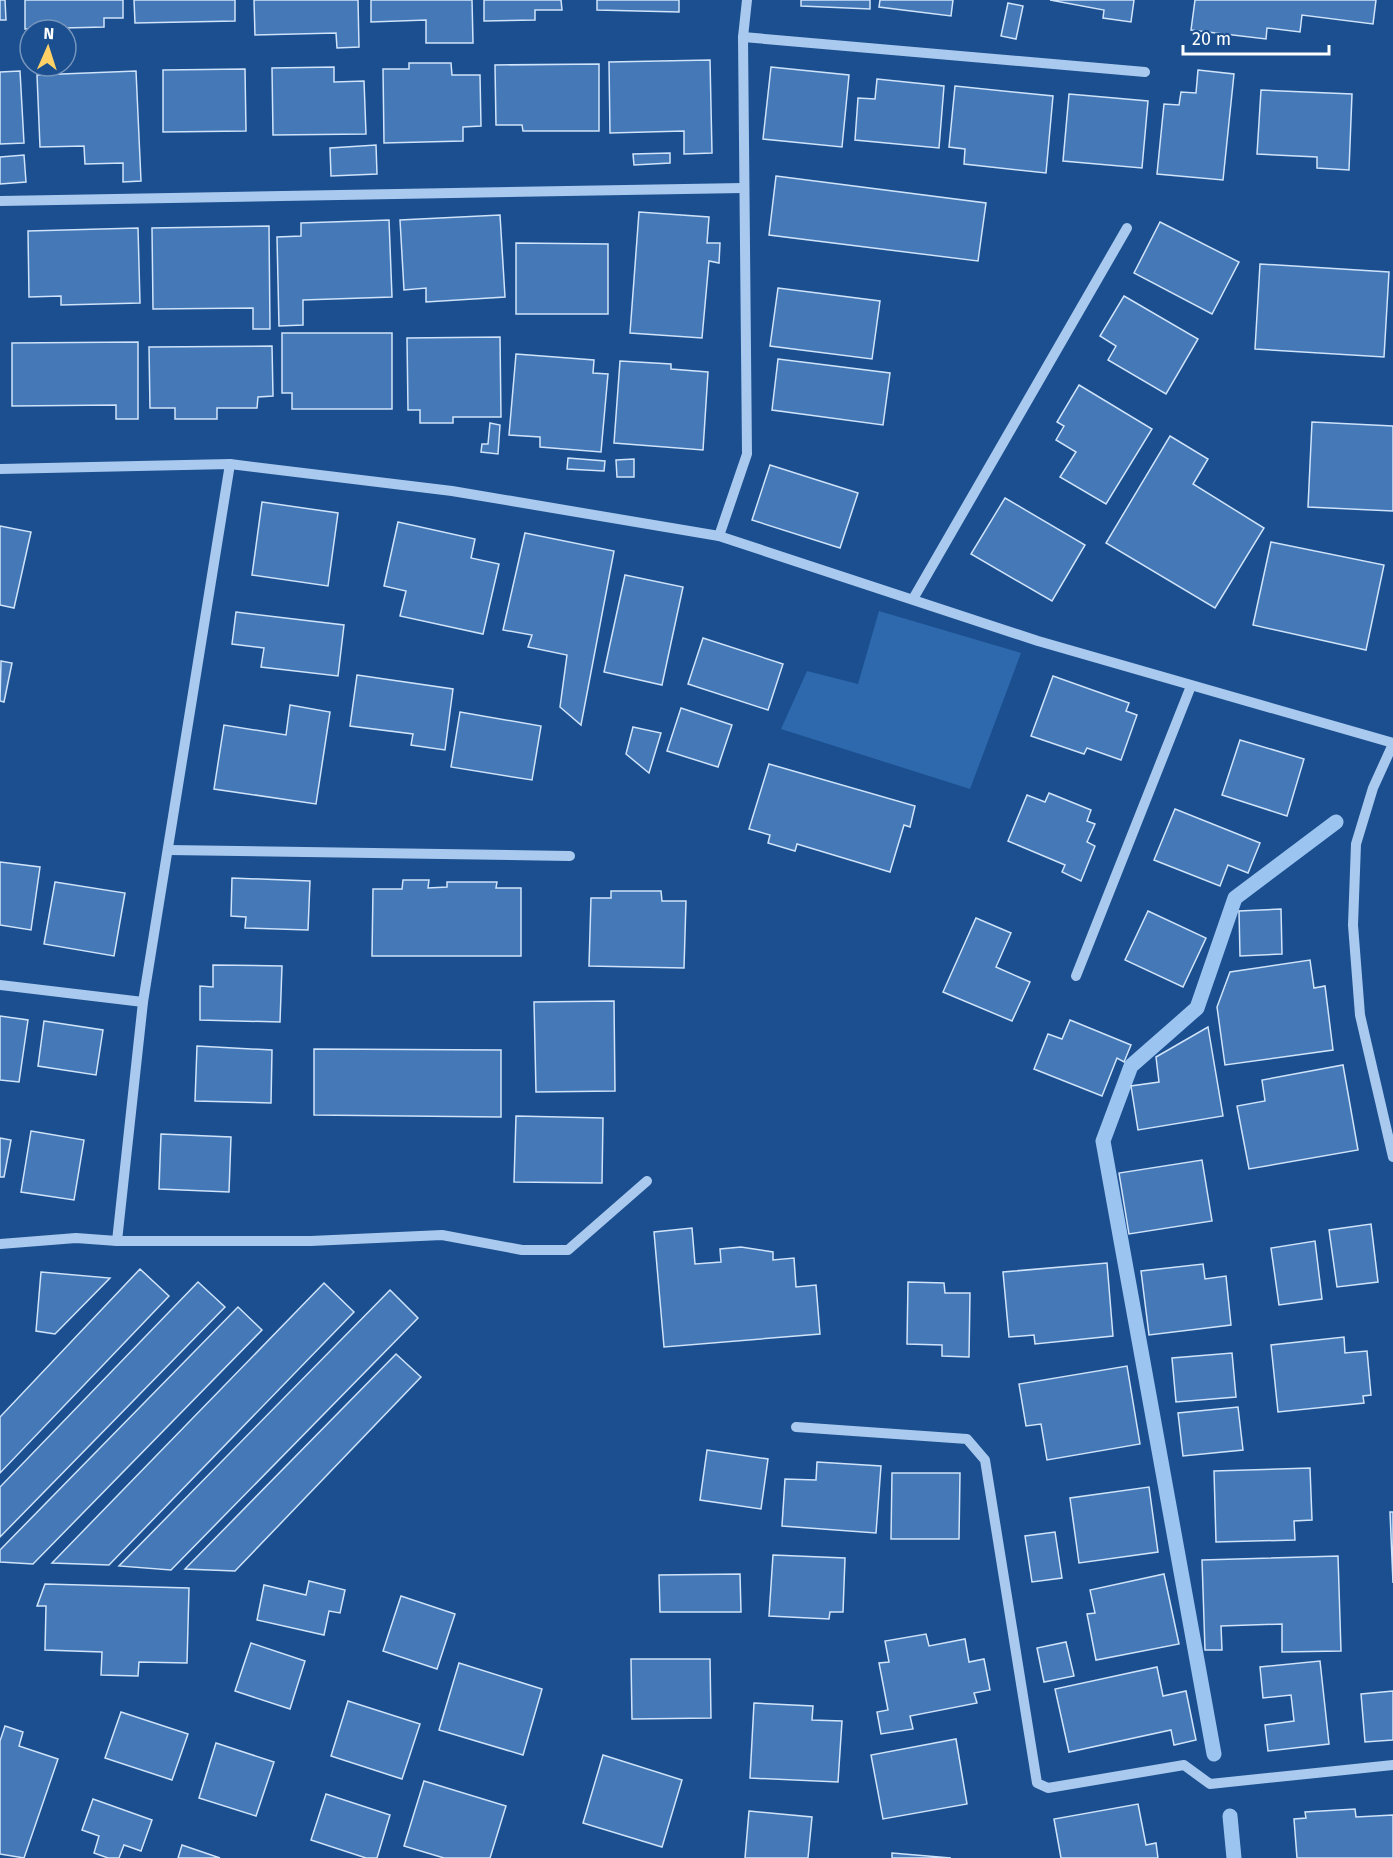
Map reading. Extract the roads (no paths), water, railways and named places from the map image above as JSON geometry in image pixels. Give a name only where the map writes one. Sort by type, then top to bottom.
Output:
[{"type":"street","points":[[719,536],[747,454],[743,37],[747,0]]},
{"type":"street","points":[[743,37],[1144,72]]},
{"type":"street","points":[[0,201],[743,188]]},
{"type":"street","points":[[913,599],[1127,228]]},
{"type":"street","points":[[117,1241],[143,1002],[230,464]]},
{"type":"street","points":[[0,469],[230,464],[452,491],[719,536],[1038,641],[1393,744],[1373,788],[1356,844],[1353,925],[1360,1016],[1393,1157]]},
{"type":"street","points":[[1076,976],[1191,686]]},
{"type":"street","points":[[168,850],[570,856]]},
{"type":"street","points":[[0,985],[143,1002]]},
{"type":"street","points":[[0,1244],[76,1238],[117,1241],[311,1241],[442,1235],[522,1251],[568,1250],[647,1181]]},
{"type":"street","points":[[796,1427],[967,1439],[985,1460],[1037,1783],[1048,1788],[1184,1765],[1210,1784],[1393,1765]]},
{"type":"waterway","points":[[1214,1754],[1103,1141],[1131,1066],[1197,1008],[1235,898],[1336,822]]},
{"type":"waterway","points":[[1230,1816],[1234,1858]]}]
